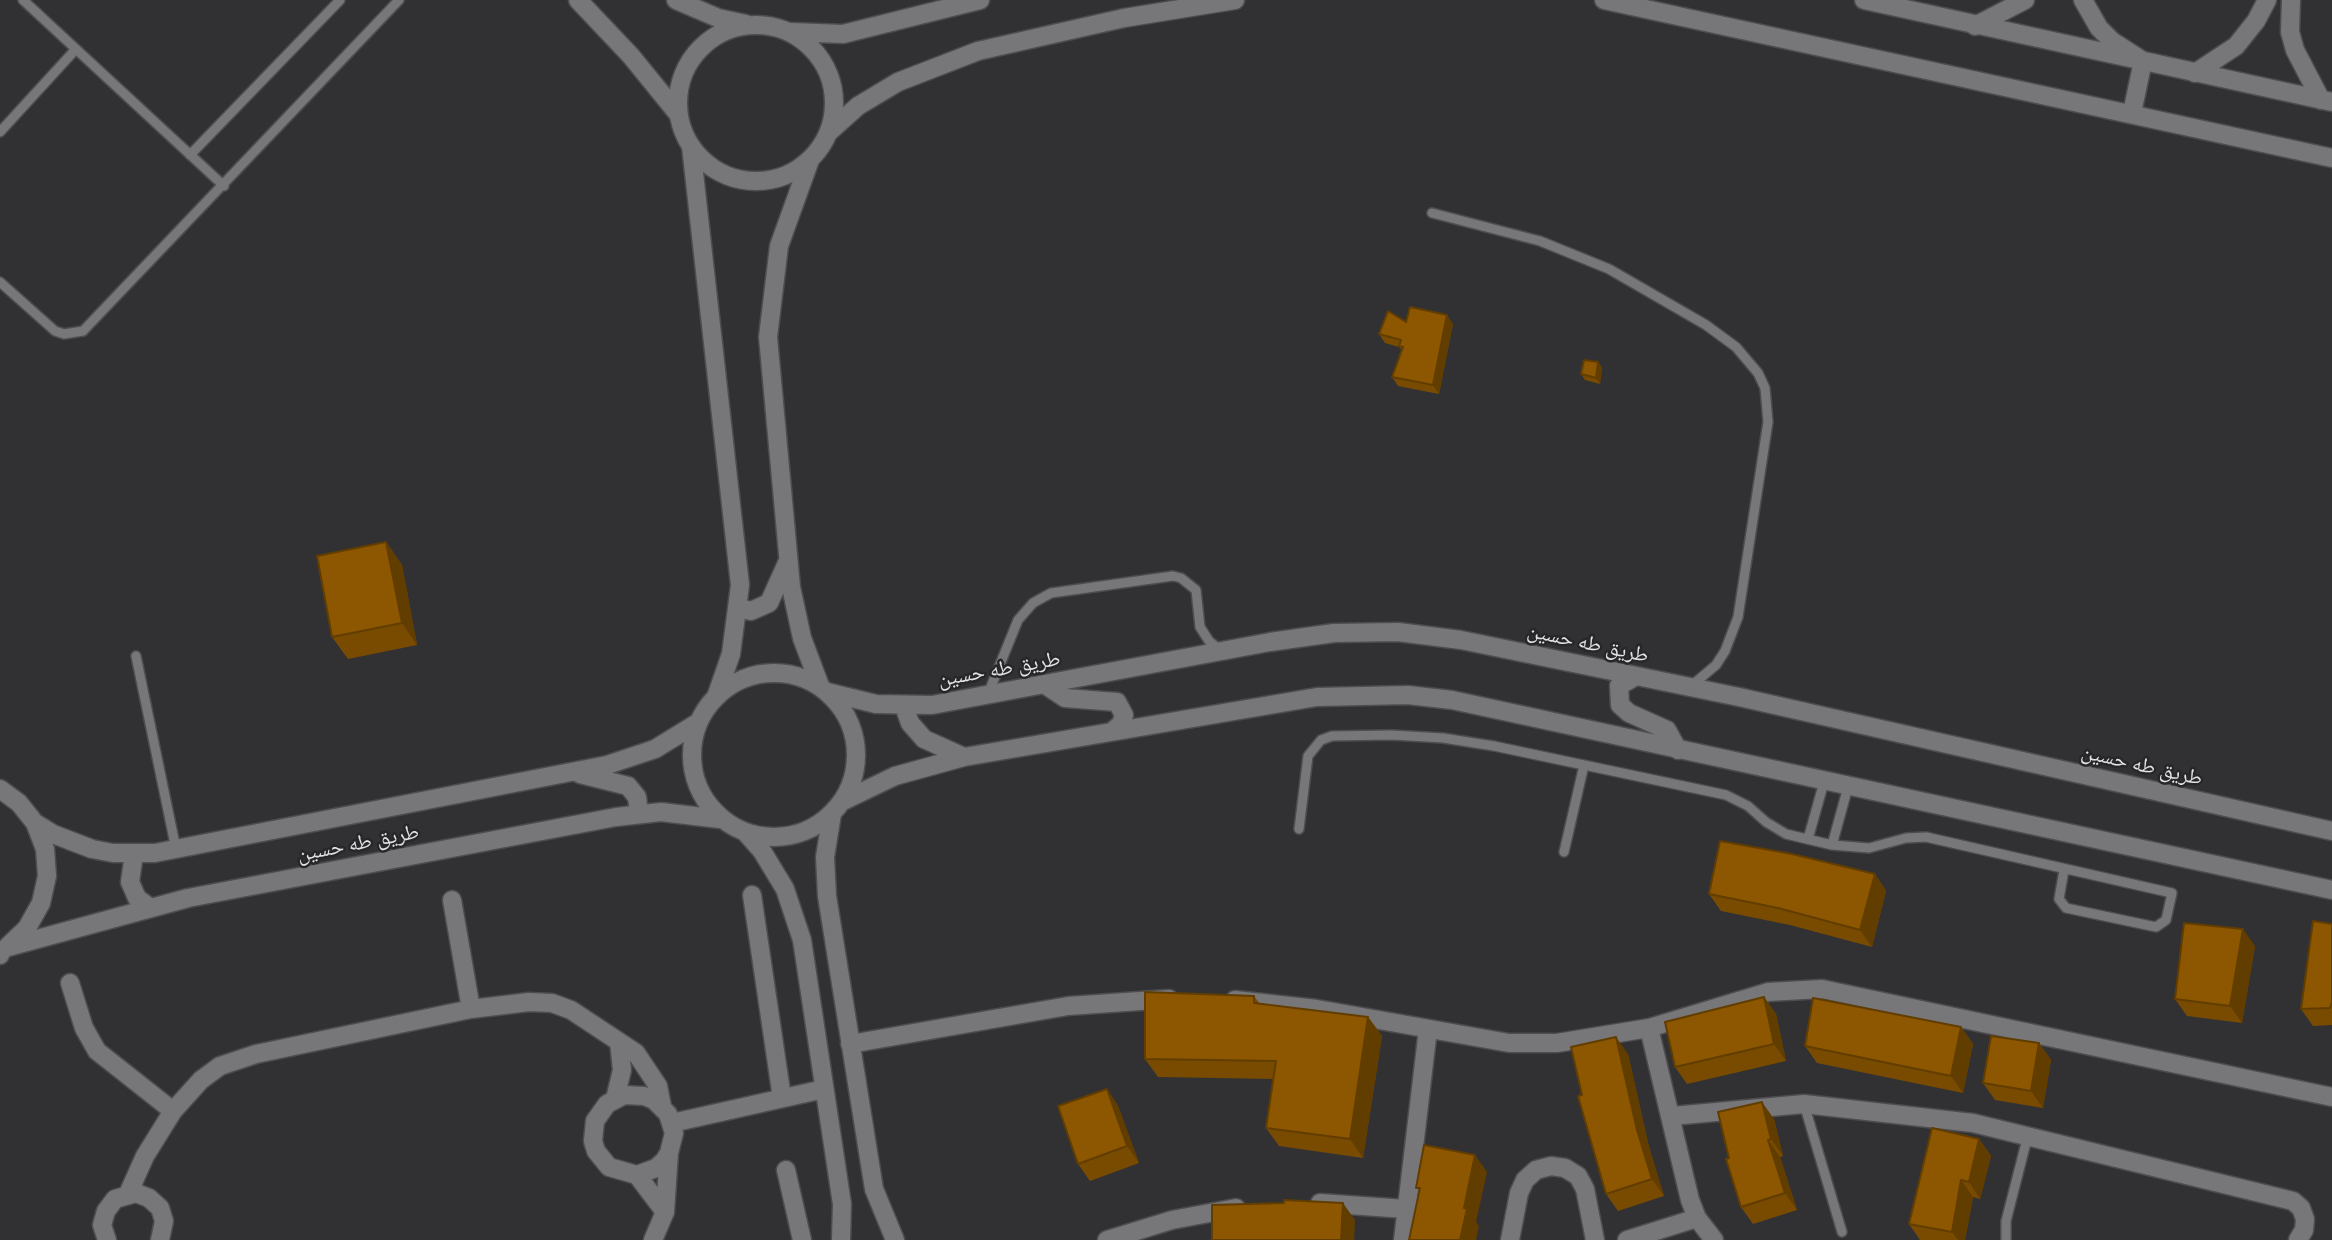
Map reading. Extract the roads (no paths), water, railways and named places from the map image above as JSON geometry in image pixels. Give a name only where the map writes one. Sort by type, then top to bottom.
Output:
[{"type":"street","points":[[578,0],[631,56],[679,115],[691,146],[738,563],[739,608],[732,654],[716,697],[699,722],[691,751],[694,774],[701,795],[720,819],[747,834],[762,837],[792,836],[807,831],[837,808],[895,776],[964,757],[1317,697],[1408,695],[1452,700],[1848,788],[2332,890]]},
{"type":"street","points":[[676,0],[718,18],[749,25]]},
{"type":"street","points":[[876,1240],[891,1232],[874,1189],[825,876],[837,808],[854,775],[856,744],[846,715],[824,689],[796,613],[788,561],[768,337],[769,307],[779,247],[810,160],[829,132],[858,106],[898,82],[978,51],[1124,18],[1235,0]]},
{"type":"street","points":[[1604,0],[2332,158]]},
{"type":"street","points":[[1864,0],[1899,4],[1975,26],[2327,101]]},
{"type":"street","points":[[1975,26],[2025,0]]},
{"type":"street","points":[[2083,0],[2099,28],[2112,41],[2143,61]]},
{"type":"street","points":[[2195,73],[2235,46],[2256,21],[2267,0]]},
{"type":"street","points":[[2291,0],[2290,32],[2295,50],[2327,101]]},
{"type":"street","points":[[679,115],[681,83],[695,54],[719,34],[749,25],[763,24],[789,32],[844,34],[971,1]]},
{"type":"street","points":[[789,32],[816,52],[832,82],[834,99],[829,132]]},
{"type":"street","points":[[2132,113],[2143,61]]},
{"type":"street","points":[[691,146],[715,170],[747,180],[780,177],[810,160]]},
{"type":"street","points":[[739,608],[751,611],[769,603],[788,561]]},
{"type":"street","name":"طريق طه حسين","points":[[824,689],[876,704],[904,706],[987,695],[1334,633],[1398,632],[1461,640],[1689,687],[2332,831]]},
{"type":"street","points":[[716,697],[743,679],[774,673],[790,674],[824,689]]},
{"type":"street","points":[[1636,676],[1619,686],[1620,705],[1623,710],[1667,730],[1678,750]]},
{"type":"street","points":[[1044,684],[1065,698],[1117,702],[1124,715],[1121,724],[1113,731]]},
{"type":"street","points":[[904,706],[910,723],[924,739],[964,757]]},
{"type":"street","name":"طريق طه حسين","points":[[35,823],[53,834],[92,849],[134,854],[176,849],[575,772],[632,758],[655,749],[699,722]]},
{"type":"street","points":[[575,772],[628,786],[637,797],[639,813]]},
{"type":"street","points":[[0,789],[19,803],[35,823],[45,849],[47,876],[41,904],[27,928],[2,951]]},
{"type":"street","name":"طريق طه حسين","points":[[2,951],[149,908],[639,813],[681,813],[720,819]]},
{"type":"street","points":[[747,834],[768,860],[785,889],[803,947],[842,1204],[841,1240]]},
{"type":"street","points":[[134,854],[130,882],[137,898],[149,908]]},
{"type":"street","points":[[752,895],[782,1098]]},
{"type":"street","points":[[452,900],[471,1009]]},
{"type":"street","points":[[803,947],[835,943]]},
{"type":"street","points":[[70,983],[84,1028],[96,1052],[173,1111]]},
{"type":"street","points":[[1220,1000],[1317,1009],[1509,1042],[1557,1043],[1649,1028],[1768,992],[1822,989],[2332,1097]]},
{"type":"street","points":[[850,1044],[1068,1006],[1151,999],[1193,1000]]},
{"type":"street","points":[[128,1194],[145,1156],[173,1111],[201,1080],[239,1059],[471,1009],[552,1003],[591,1021],[636,1053],[649,1068],[658,1086],[662,1106],[672,1123],[673,1143],[669,1153],[665,1212],[654,1239]]},
{"type":"street","points":[[1649,1028],[1672,1116],[1687,1190],[1697,1218],[1714,1240]]},
{"type":"street","points":[[1403,1240],[1428,1029]]},
{"type":"street","points":[[619,1042],[622,1070],[615,1098],[600,1112],[593,1141],[596,1151],[609,1167],[617,1172],[637,1175],[656,1168],[669,1153]]},
{"type":"street","points":[[672,1123],[824,1089]]},
{"type":"street","points":[[615,1098],[645,1096],[662,1106]]},
{"type":"street","points":[[1672,1116],[1804,1104],[1918,1114],[2028,1135],[2293,1200],[2301,1208],[2305,1219],[2304,1230],[2298,1240]]},
{"type":"street","points":[[1510,1240],[1519,1193],[1525,1180],[1536,1170],[1551,1166],[1565,1168],[1577,1176],[1585,1189],[1595,1240]]},
{"type":"street","points":[[786,1170],[802,1240]]},
{"type":"street","points":[[637,1175],[665,1212]]},
{"type":"street","points":[[106,1240],[102,1225],[106,1210],[115,1199],[128,1194],[143,1195],[160,1208],[164,1221],[160,1240]]},
{"type":"street","points":[[1302,1203],[1406,1209]]},
{"type":"street","points":[[1107,1240],[1172,1220],[1250,1206]]},
{"type":"street","points":[[1627,1240],[1697,1218]]},
{"type":"lane","points":[[23,0],[224,186]]},
{"type":"lane","points":[[190,155],[340,0]]},
{"type":"lane","points":[[0,282],[55,331],[64,334],[83,331],[399,0]]},
{"type":"lane","points":[[0,132],[76,49]]},
{"type":"lane","points":[[1432,213],[1540,241],[1609,269],[1706,325],[1735,347],[1758,373],[1765,388],[1768,422],[1738,617],[1726,651],[1716,665],[1689,687]]},
{"type":"lane","points":[[987,695],[1018,620],[1032,603],[1051,593],[1173,576],[1181,578],[1196,590],[1198,618],[1205,635],[1222,651]]},
{"type":"lane","points":[[136,656],[176,849]]},
{"type":"lane","points":[[1299,829],[1308,756],[1321,740],[1332,736],[1443,738],[1584,765],[1738,799],[1776,828],[1832,845],[1869,848],[1926,837],[2172,893],[2166,920],[2156,927],[2066,908],[2059,899],[2064,870]]},
{"type":"lane","points":[[1564,852],[1584,765]]},
{"type":"lane","points":[[1808,839],[1824,782]]},
{"type":"lane","points":[[1832,845],[1848,788]]},
{"type":"lane","points":[[1804,1104],[1842,1232]]},
{"type":"lane","points":[[2006,1240],[2006,1221],[2028,1135]]}]
